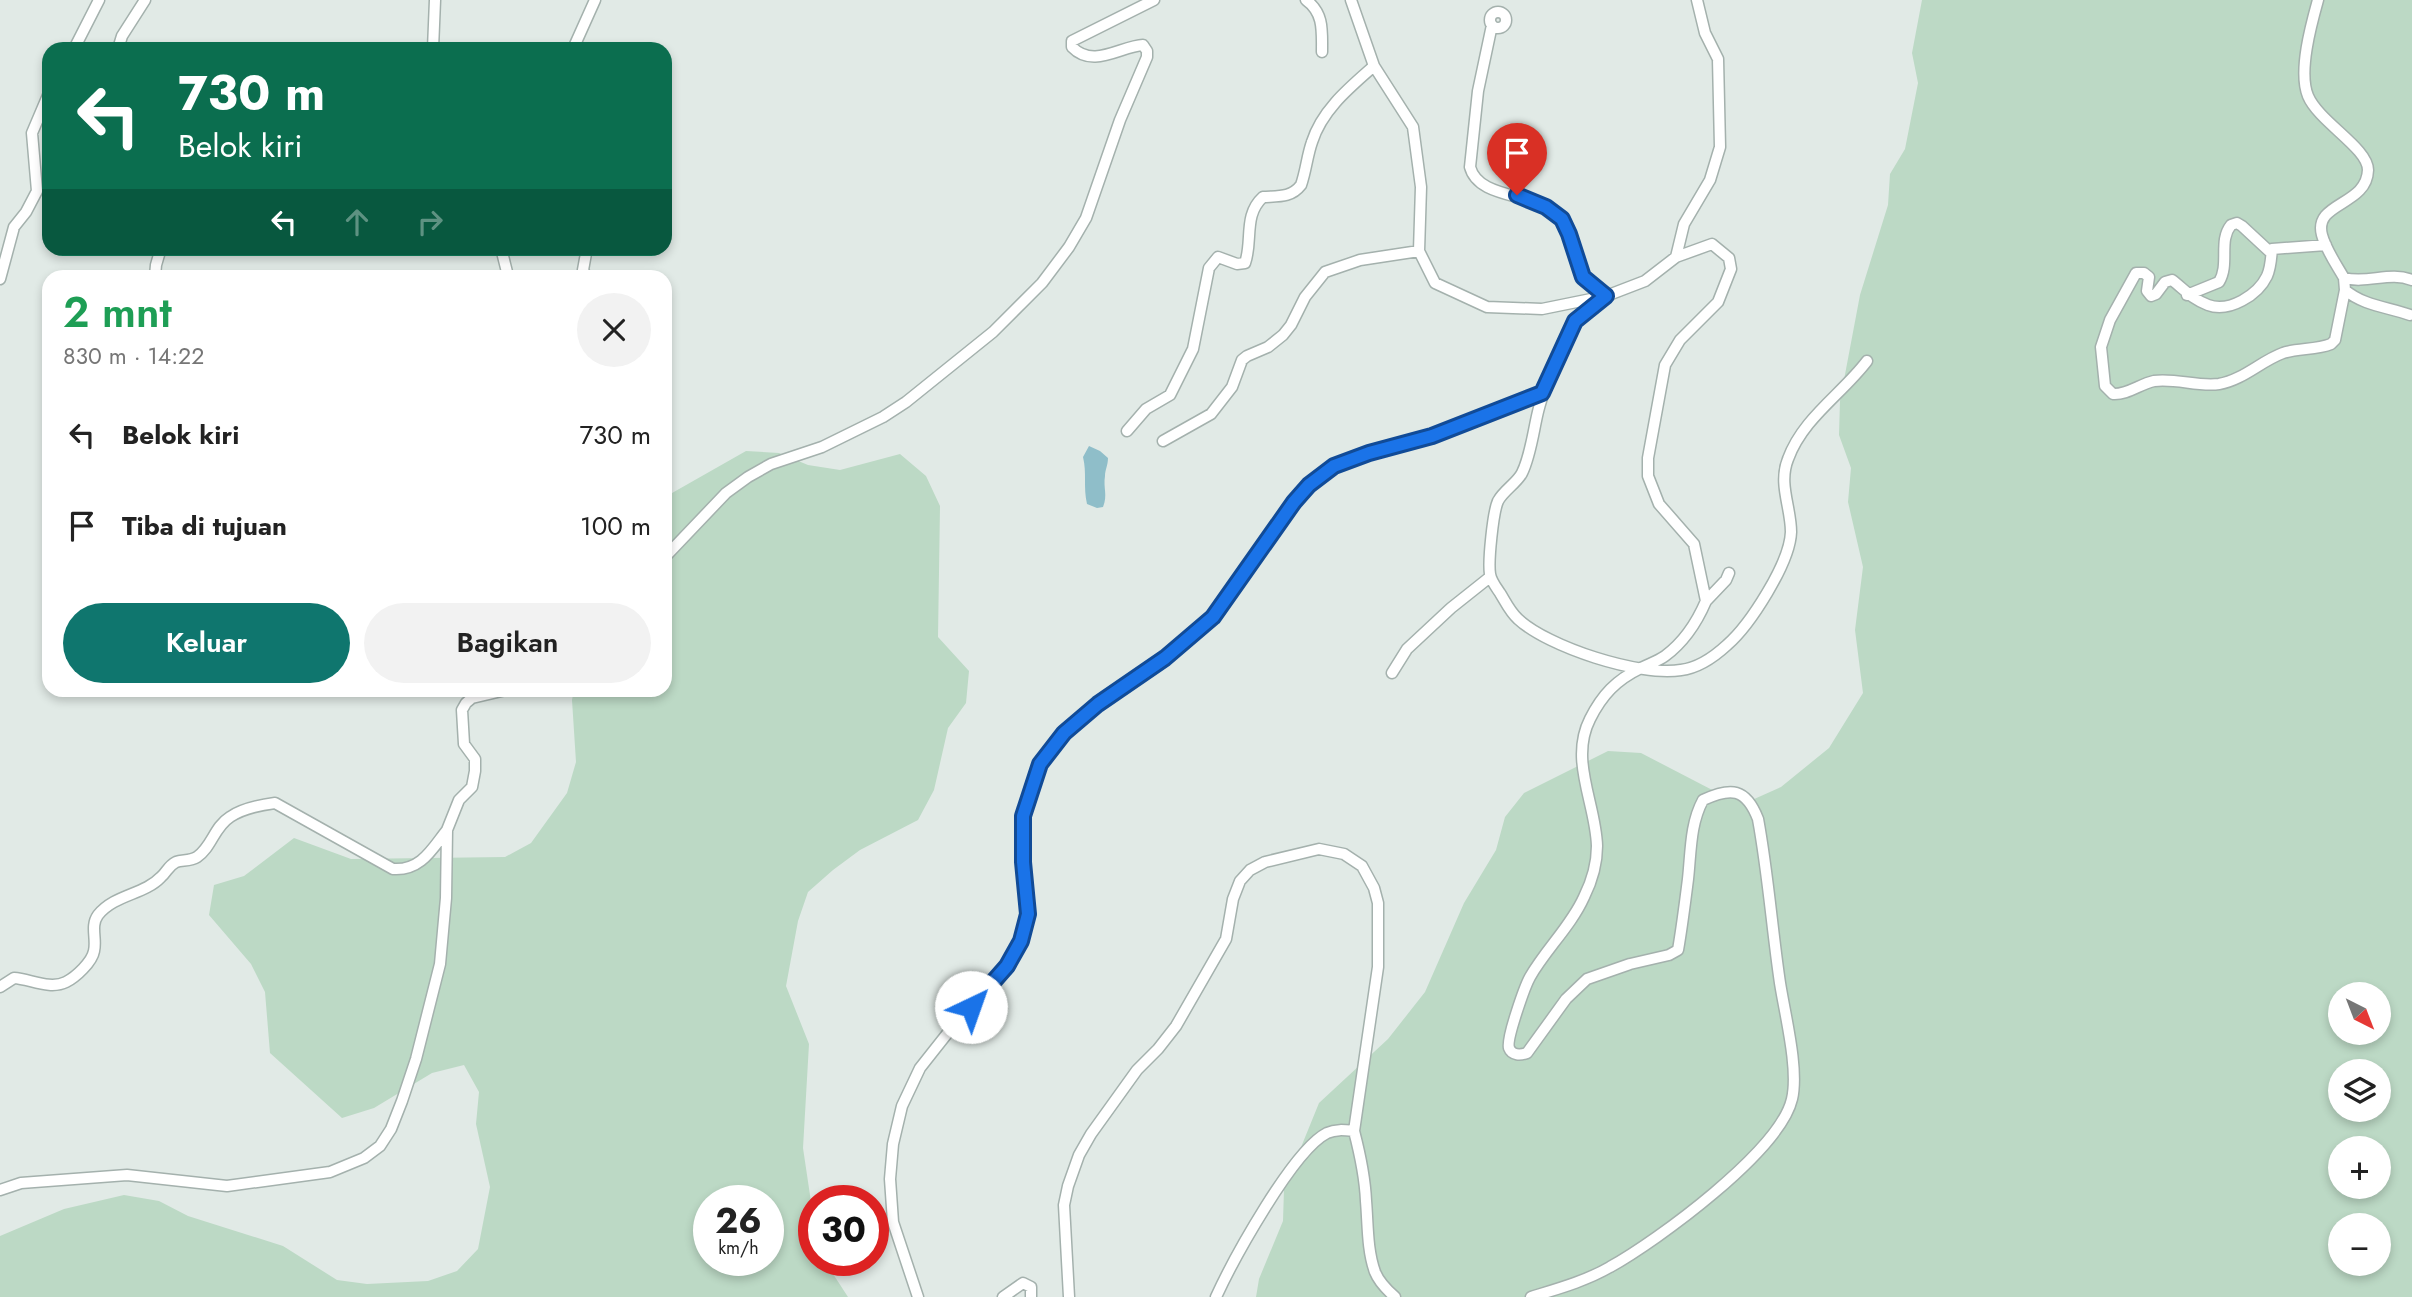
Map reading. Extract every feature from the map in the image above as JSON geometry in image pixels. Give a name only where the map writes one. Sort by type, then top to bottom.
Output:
[{"type":"street","points":[[78,42],[99,0]]},
{"type":"street","points":[[120,42],[145,0]]},
{"type":"street","points":[[433,42],[435,0]]},
{"type":"street","points":[[576,42],[595,0]]},
{"type":"street","points":[[672,549],[726,493],[748,477],[771,464],[822,447],[906,402],[993,332],[1042,283],[1069,247],[1086,218],[1120,120],[1147,57],[1143,46],[1110,55],[1079,53],[1072,47],[1072,41],[1154,0]]},
{"type":"street","points":[[1306,0],[1317,9],[1321,17],[1322,52]]},
{"type":"street","points":[[1351,0],[1374,66],[1413,127],[1421,187],[1419,251],[1435,283],[1487,307],[1542,309],[1606,296],[1645,281],[1676,257],[1712,244],[1729,258],[1731,269],[1718,302],[1680,340],[1665,365],[1648,458],[1648,476],[1659,504],[1694,544],[1706,601]]},
{"type":"street","points":[[1676,257],[1684,225],[1710,180],[1720,147],[1718,59],[1705,33],[1697,0]]},
{"type":"street","points":[[2272,249],[2269,273],[2264,282],[2251,295],[2223,307],[2211,306],[2187,295],[2169,279],[2157,294],[2151,296],[2147,292],[2149,277],[2139,272],[2133,275],[2110,320],[2101,347],[2104,380],[2109,391],[2119,394],[2152,382],[2174,380],[2219,384],[2233,380],[2284,353],[2331,344],[2335,340],[2345,290],[2344,278],[2326,245],[2320,226],[2325,214],[2355,196],[2364,186],[2368,167],[2363,155],[2324,120],[2308,96],[2305,69],[2318,0]]},
{"type":"street","points":[[1492,25],[1478,90],[1472,176],[1487,188],[1517,195],[1554,212],[1562,219],[1583,277],[1606,296]]},
{"type":"street","points":[[1127,431],[1146,409],[1170,395],[1193,349],[1209,268],[1214,260],[1220,257],[1237,264],[1245,263],[1249,223],[1256,205],[1263,197],[1288,195],[1297,190],[1301,185],[1312,140],[1318,129],[1340,96],[1374,66]]},
{"type":"street","points":[[0,279],[14,227],[37,191],[32,133],[42,109]]},
{"type":"street","points":[[2187,295],[2219,282],[2225,273],[2225,237],[2231,225],[2237,223],[2242,226],[2269,251],[2326,245]]},
{"type":"street","points":[[1163,441],[1210,414],[1232,387],[1242,360],[1268,347],[1283,335],[1305,297],[1325,272],[1360,260],[1419,251]]},
{"type":"street","points":[[2344,278],[2367,281],[2395,276],[2412,280]]},
{"type":"street","points":[[2345,290],[2351,296],[2369,304],[2410,315]]},
{"type":"street","points":[[1606,296],[1575,321],[1542,393],[1522,473],[1498,502],[1489,555],[1490,577],[1518,619],[1549,640],[1586,655],[1639,669],[1669,671],[1691,668],[1726,646],[1748,621],[1776,575],[1789,547],[1790,524],[1784,472],[1792,450],[1818,413],[1867,361]]},
{"type":"street","points":[[918,1297],[893,1222],[890,1179],[896,1131],[902,1105],[920,1068],[1007,966],[1021,941],[1028,914],[1023,862],[1023,816],[1040,764],[1072,725],[1165,658],[1213,617],[1294,502],[1309,485],[1334,466],[1369,453],[1432,436],[1542,393]]},
{"type":"street","points":[[1531,1297],[1610,1268],[1676,1222],[1749,1161],[1791,1104],[1794,1091],[1790,1044],[1758,819],[1754,808],[1741,793],[1725,792],[1703,800],[1698,809],[1690,842],[1678,950],[1587,979],[1566,999],[1531,1050],[1519,1055],[1508,1045],[1529,978],[1570,922],[1594,874],[1597,845],[1584,783],[1583,750],[1588,723],[1603,696],[1639,669],[1666,655],[1683,640],[1706,601],[1726,580],[1729,573]]},
{"type":"street","points":[[1392,673],[1408,649],[1451,608],[1490,577]]},
{"type":"street","points":[[0,987],[14,978],[58,985],[66,982],[77,974],[94,954],[95,919],[102,911],[115,900],[141,890],[162,877],[166,869],[176,862],[195,858],[207,848],[216,828],[231,816],[257,805],[275,803],[393,869],[407,870],[418,864],[447,830],[459,800],[472,787],[475,759],[464,744],[462,710],[466,703],[476,697]]},
{"type":"street","points":[[0,1191],[21,1183],[128,1175],[227,1186],[330,1172],[364,1158],[380,1146],[402,1101],[416,1059],[440,964],[446,898],[447,830]]},
{"type":"street","points":[[1069,1297],[1064,1205],[1079,1155],[1137,1070],[1176,1026],[1226,939],[1233,898],[1240,881],[1250,870],[1265,862],[1319,849],[1344,854],[1362,866],[1374,888],[1378,904],[1378,967],[1354,1131],[1363,1173],[1368,1234],[1375,1272],[1382,1285],[1395,1297]]},
{"type":"street","points":[[1216,1297],[1280,1185],[1299,1160],[1325,1134],[1342,1129],[1354,1131]]},
{"type":"street","points":[[1003,1297],[1023,1283],[1031,1287],[1031,1297]]},
{"type":"green space","points":[[1922,0],[2412,0],[2412,1297],[1256,1297],[1259,1279],[1283,1221],[1284,1189],[1319,1103],[1388,1039],[1425,992],[1464,903],[1496,850],[1505,817],[1524,793],[1608,751],[1641,753],[1720,794],[1752,800],[1781,787],[1829,748],[1863,693],[1855,630],[1863,567],[1848,502],[1851,468],[1839,435],[1840,401],[1860,295],[1888,205],[1890,174],[1905,149],[1918,83],[1912,53]]},
{"type":"green space","points":[[746,451],[779,453],[808,465],[840,470],[900,454],[926,476],[940,506],[938,637],[969,671],[966,703],[948,728],[934,790],[918,820],[860,850],[808,892],[798,921],[786,986],[809,1044],[803,1148],[808,1185],[798,1185],[798,1276],[834,1276],[848,1297],[0,1297],[0,1236],[64,1209],[124,1195],[159,1201],[188,1216],[283,1246],[337,1280],[367,1284],[428,1281],[457,1271],[478,1249],[490,1187],[476,1124],[479,1092],[464,1065],[432,1073],[374,1108],[342,1118],[270,1053],[265,992],[251,964],[209,915],[214,885],[244,876],[294,838],[351,859],[505,857],[531,843],[567,793],[576,762],[573,697],[672,697],[672,493]]},
{"type":"water","points":[[1089,446],[1108,458],[1103,507],[1087,504],[1083,457]]},
{"type":"route","points":[[971,1007],[1007,966],[1021,941],[1028,914],[1023,862],[1023,816],[1040,764],[1064,733],[1098,704],[1165,658],[1213,617],[1294,502],[1309,485],[1334,466],[1369,453],[1432,436],[1542,393],[1575,321],[1606,296],[1583,277],[1562,219],[1546,207],[1517,195]]}]
